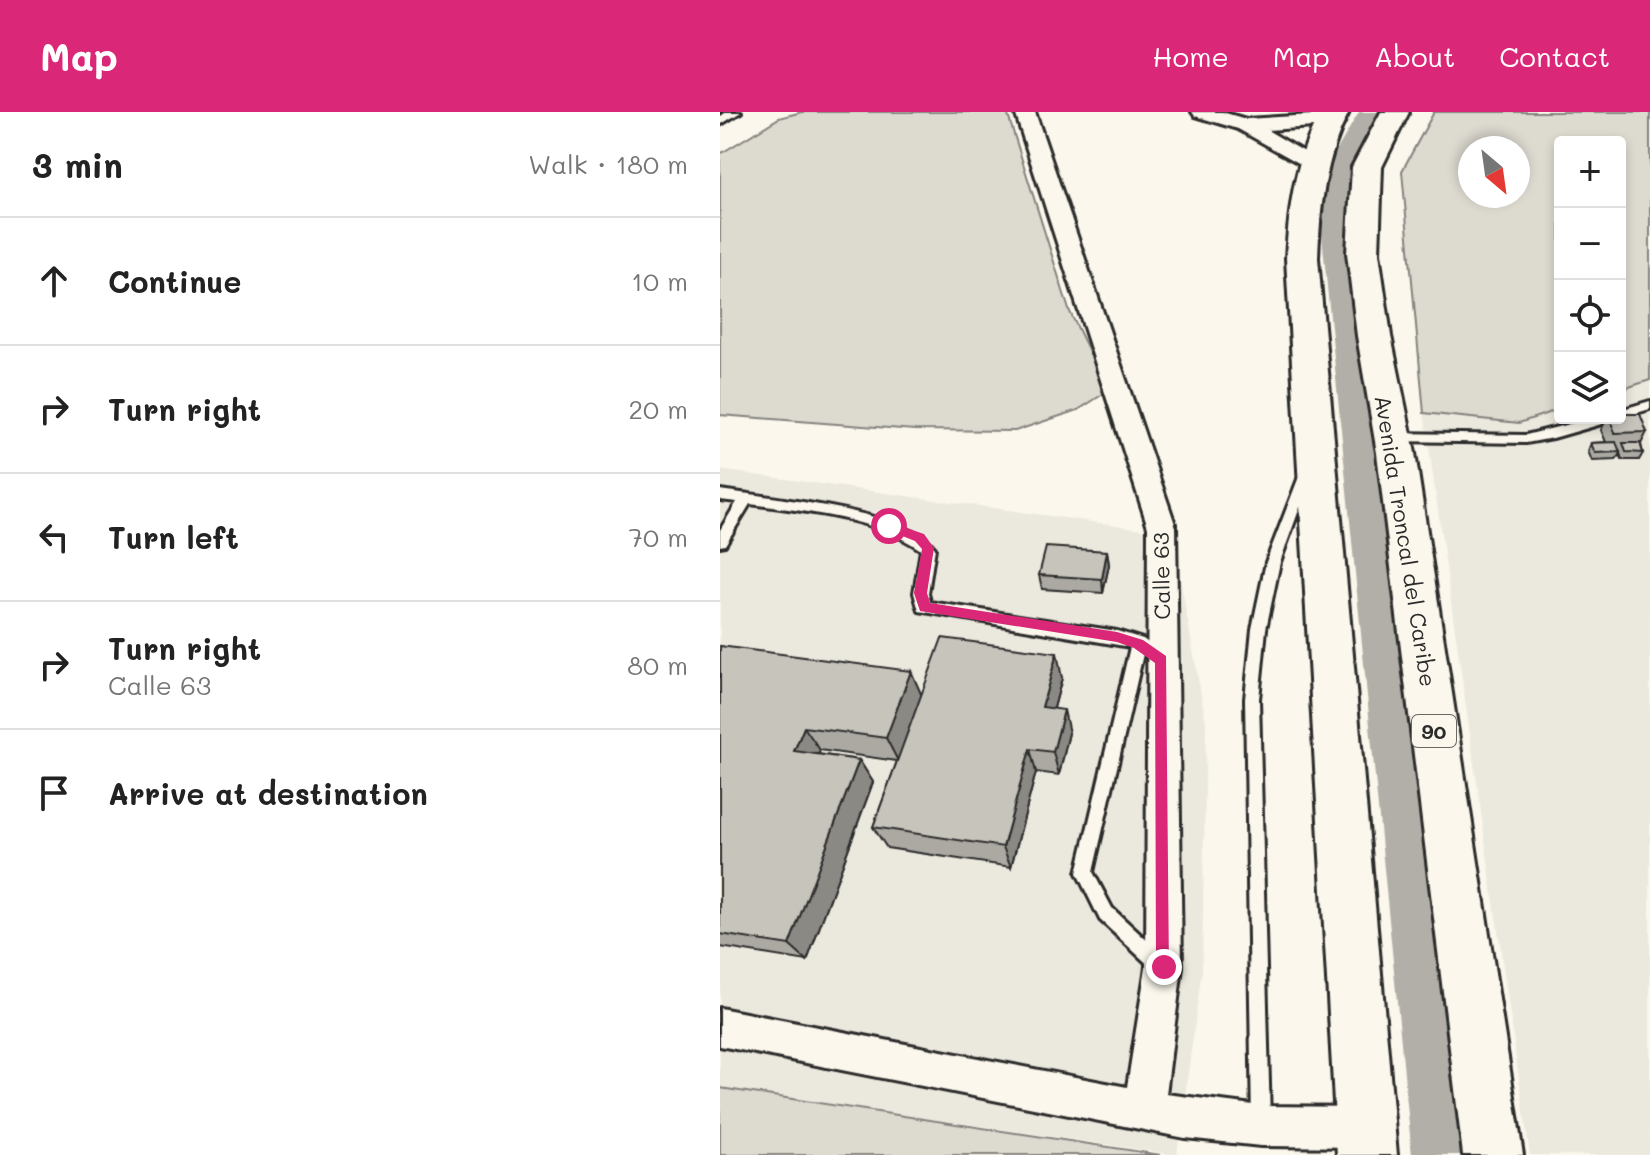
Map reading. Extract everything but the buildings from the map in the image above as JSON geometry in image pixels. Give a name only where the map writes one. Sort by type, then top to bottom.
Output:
[{"type":"highway","name":"Avenida Troncal del Caribe","points":[[1395,112],[1367,167],[1363,253],[1369,308],[1393,437],[1493,1155]]},
{"type":"highway","points":[[1333,116],[1313,165],[1304,209],[1302,258],[1366,1141]]},
{"type":"street","points":[[720,119],[731,112]]},
{"type":"street","name":"Calle 63","points":[[1025,112],[1162,527],[1150,652],[1164,967],[1144,1109]]},
{"type":"street","points":[[1202,112],[1245,125],[1313,165]]},
{"type":"street","points":[[1245,125],[1333,116]]},
{"type":"street","points":[[720,1027],[1185,1118],[1366,1141]]},
{"type":"lane","points":[[1626,412],[1650,405]]},
{"type":"lane","points":[[1393,437],[1526,439],[1587,424]]},
{"type":"lane","points":[[1261,1126],[1252,699],[1259,629],[1273,562],[1314,452]]},
{"type":"lane","points":[[720,495],[889,526],[919,538],[928,548],[921,593],[924,607],[1117,637],[1150,652],[1085,873],[1106,914],[1164,967]]},
{"type":"lane","points":[[720,541],[746,499]]},
{"type":"shaded area","points":[[802,112],[1007,112],[1069,310],[1108,391],[1078,410],[1015,431],[915,430],[720,415],[720,154],[779,118]]},
{"type":"shaded area","points":[[1434,112],[1650,112],[1650,380],[1626,388],[1626,136],[1554,136],[1554,411],[1519,423],[1424,413],[1402,171]]},
{"type":"shaded area","points":[[1650,380],[1650,1155],[1530,1155],[1424,413],[1519,423],[1554,411],[1554,424],[1626,424],[1626,388]]},
{"type":"shaded area","points":[[720,470],[1172,533],[1206,723],[1202,970],[1177,1155],[720,1088]]},
{"type":"shaded area","points":[[720,1088],[1161,1155],[720,1155]]},
{"type":"waterway","points":[[1374,112],[1333,184],[1443,1155]]},
{"type":"route","points":[[889,526],[919,538],[928,548],[921,593],[924,607],[1117,637],[1138,643],[1162,660],[1164,967]]}]
